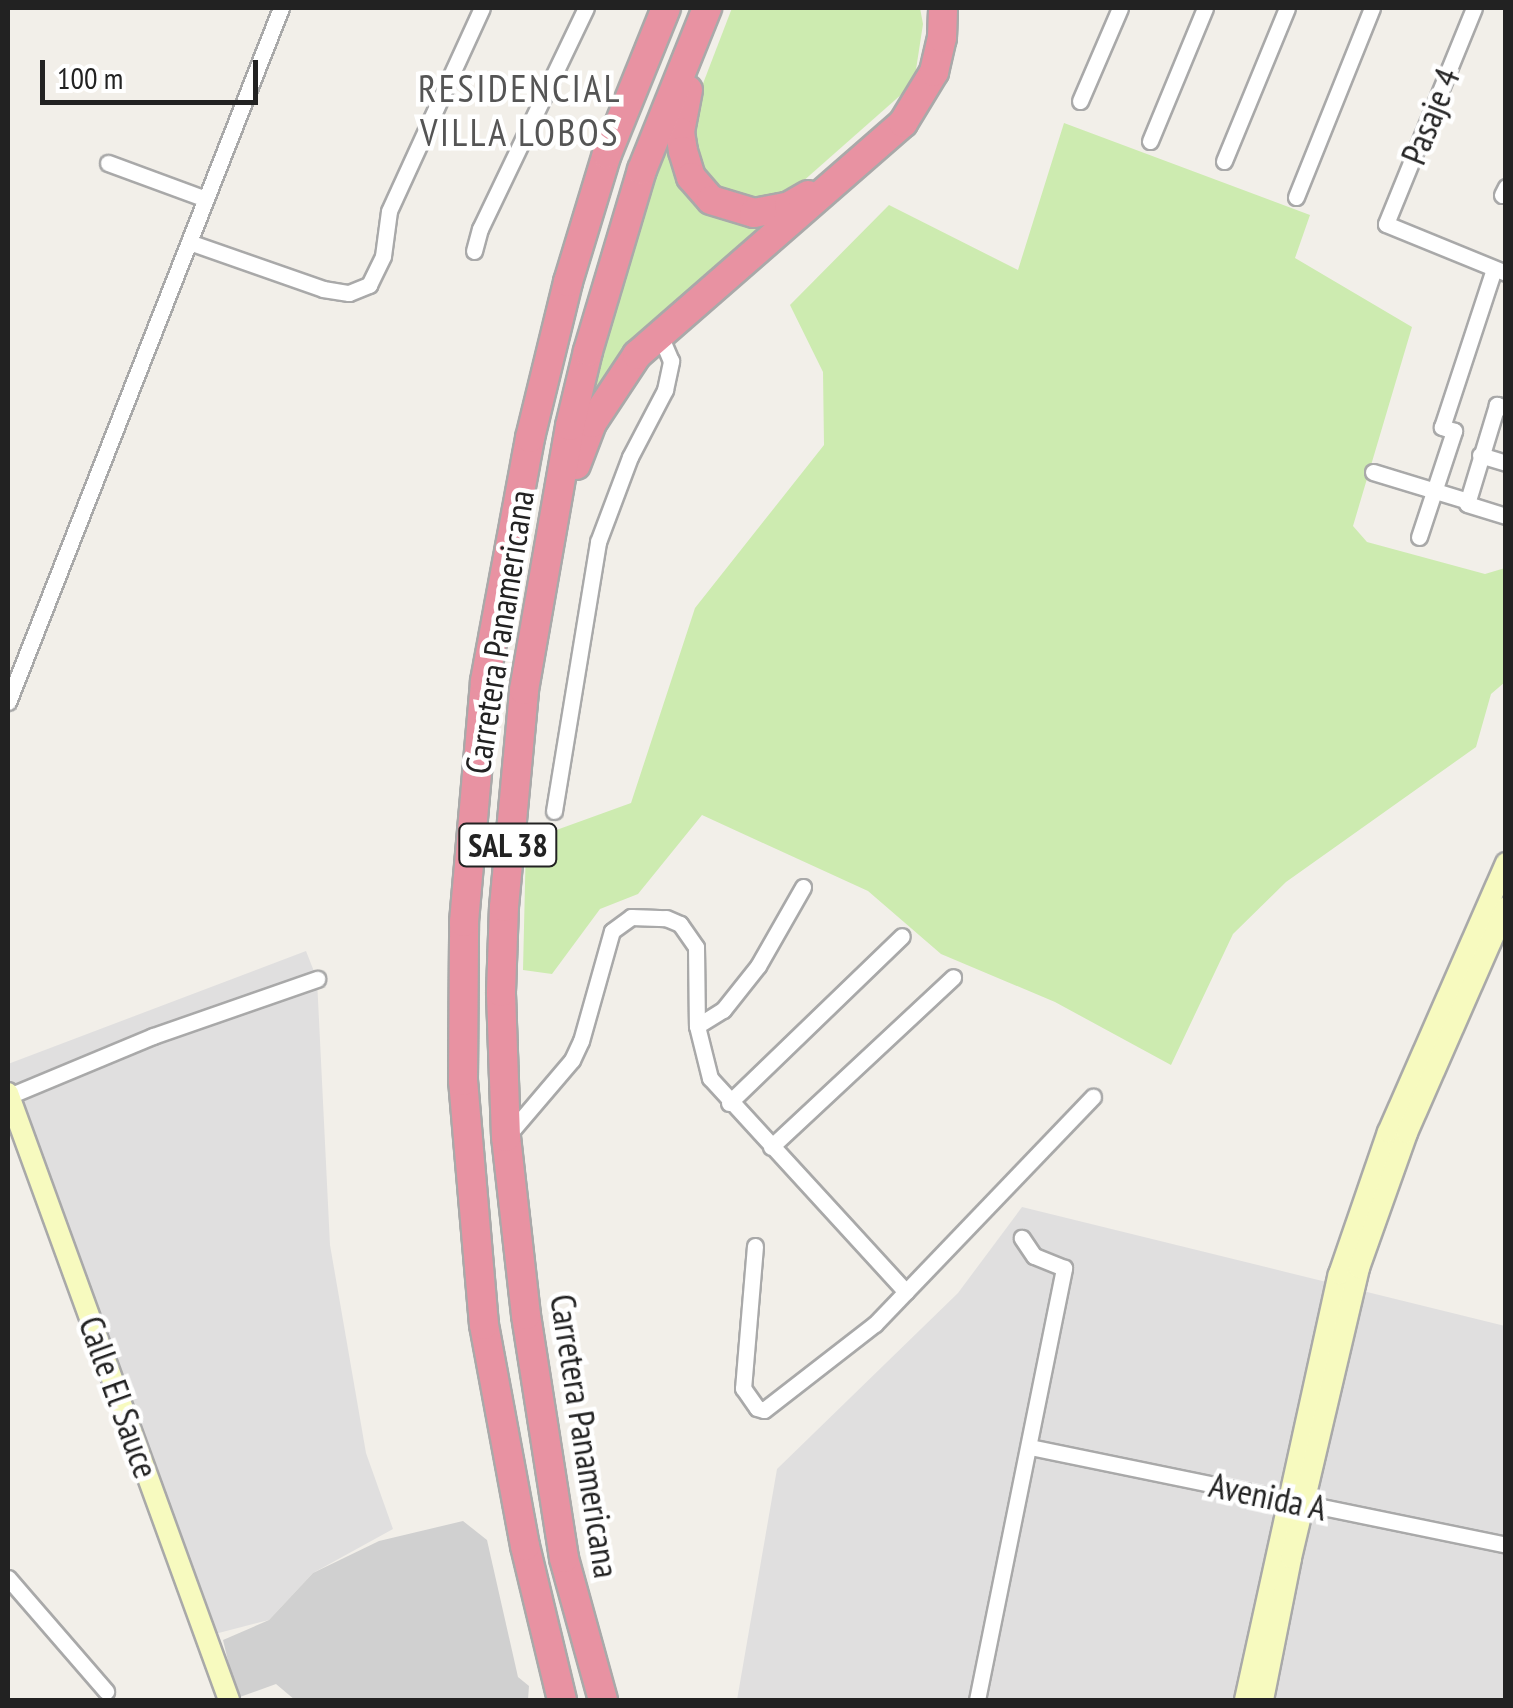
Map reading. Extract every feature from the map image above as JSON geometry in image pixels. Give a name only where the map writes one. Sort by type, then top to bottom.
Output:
[{"type":"highway","name":"Carretera Panamericana","points":[[562,1700],[524,1546],[484,1324],[463,1081],[464,922],[486,681],[530,438],[568,282],[607,154],[666,8]]},
{"type":"highway","name":"Carretera Panamericana","points":[[605,1700],[564,1558],[526,1315],[506,1137],[501,992],[504,907],[516,754],[540,588],[570,426],[606,285],[642,170],[707,8]]},
{"type":"highway","points":[[707,8],[682,114],[683,152],[692,177],[711,200],[754,213],[789,206],[808,194],[899,112],[929,58],[931,8]]},
{"type":"highway","points":[[500,596],[540,588],[592,424],[620,376],[659,333],[903,123],[934,72],[942,38],[943,8]]},
{"type":"highway","points":[[484,1324],[510,1329],[526,1315]]},
{"type":"highway","points":[[496,1398],[510,1381],[519,1379],[536,1386]]},
{"type":"main road","points":[[1264,1700],[1336,1290],[1359,1210],[1420,1056],[1506,864]]},
{"type":"main road","points":[[1245,1700],[1382,1199],[1506,908]]},
{"type":"main road","name":"Calle El Sauce","points":[[8,1094],[230,1700]]},
{"type":"street","points":[[8,702],[280,8]]},
{"type":"street","points":[[189,242],[323,288],[349,293],[369,285],[383,256],[389,211],[482,8]]},
{"type":"street","points":[[474,250],[480,229],[586,8]]},
{"type":"street","points":[[1080,101],[1120,8]]},
{"type":"street","points":[[1150,142],[1205,8]]},
{"type":"street","points":[[1224,161],[1287,8]]},
{"type":"street","points":[[1296,197],[1372,8]]},
{"type":"street","name":"Pasaje 4","points":[[1474,8],[1386,224],[1500,270]]},
{"type":"street","points":[[108,164],[206,200]]},
{"type":"street","points":[[1419,537],[1454,431],[1442,427],[1500,270]]},
{"type":"street","points":[[554,812],[598,542],[630,458],[666,390],[671,361],[659,333]]},
{"type":"street","points":[[1468,501],[1497,405],[1505,407]]},
{"type":"street","points":[[1480,455],[1506,462]]},
{"type":"street","points":[[1373,472],[1506,516]]},
{"type":"street","points":[[698,1026],[723,1010],[758,966],[804,887]]},
{"type":"street","points":[[506,1137],[572,1060],[582,1041],[604,948],[620,922],[652,915],[680,924],[696,947],[700,978],[698,1026],[710,1078],[906,1292]]},
{"type":"street","points":[[730,1102],[902,936]]},
{"type":"street","points":[[771,1147],[953,977]]},
{"type":"street","points":[[8,1094],[154,1036],[317,979]]},
{"type":"street","points":[[755,1246],[743,1388],[760,1410],[842,1353],[1093,1097]]},
{"type":"street","points":[[977,1700],[1064,1268],[1034,1256],[1022,1238]]},
{"type":"street","name":"Avenida A","points":[[1030,1447],[1506,1545]]},
{"type":"street","points":[[8,1578],[106,1691]]},
{"type":"shaded area","points":[[306,951],[317,979],[330,1245],[366,1453],[393,1529],[313,1573],[269,1620],[207,1636],[8,1096],[8,1064]]},
{"type":"shaded area","points":[[1022,1207],[1505,1326],[1505,1700],[737,1700],[777,1469],[958,1293]]},
{"type":"shaded area","points":[[463,1521],[487,1540],[518,1677],[529,1686],[528,1700],[295,1700],[276,1684],[237,1698],[223,1640],[269,1620],[313,1573],[379,1541]]},
{"type":"green space","points":[[732,8],[920,8],[923,24],[915,76],[903,93],[784,198],[754,203],[731,197],[711,183],[693,157],[699,94]]},
{"type":"green space","points":[[1064,123],[1310,215],[1295,258],[1412,327],[1353,526],[1367,542],[1485,574],[1505,568],[1505,682],[1491,694],[1476,747],[1286,882],[1233,934],[1171,1065],[1055,1002],[941,954],[868,891],[702,815],[638,894],[600,909],[552,974],[523,970],[526,841],[631,803],[695,608],[824,445],[823,372],[790,305],[889,205],[1018,270]]},
{"type":"green space","points":[[669,130],[677,165],[769,224],[580,423]]},
{"type":"district","name":"RESIDENCIAL VILLA LOBOS","points":[[520,110]]}]
